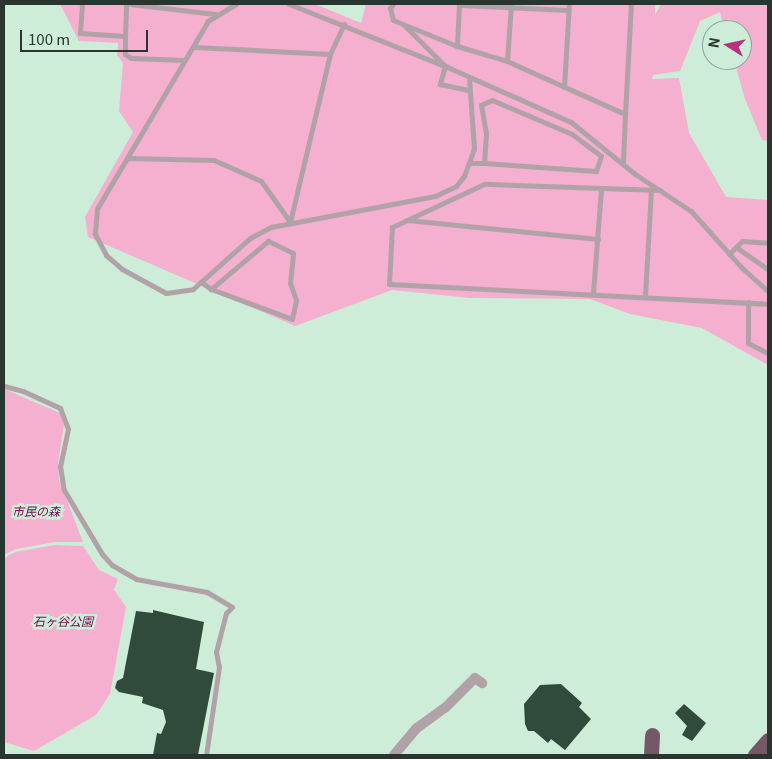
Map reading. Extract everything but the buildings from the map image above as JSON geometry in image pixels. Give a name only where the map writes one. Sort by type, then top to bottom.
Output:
[{"type":"highway","points":[[643,753],[652,736]]},
{"type":"highway","points":[[747,755],[762,747]]},
{"type":"street","points":[[394,755],[417,728],[445,708],[475,678],[482,683]]},
{"type":"lane","points":[[82,4],[80,33],[125,36]]},
{"type":"lane","points":[[126,4],[125,54],[131,58],[185,60]]},
{"type":"lane","points":[[130,4],[215,14]]},
{"type":"lane","points":[[236,4],[215,14],[185,60],[97,209],[95,234],[106,255],[122,269],[166,293],[193,288],[250,238],[290,222],[435,196],[456,186],[470,162],[474,132],[468,90],[469,78]]},
{"type":"lane","points":[[290,4],[445,66],[571,122],[623,162],[652,188]]},
{"type":"lane","points":[[393,4],[390,8],[393,20],[404,26],[457,46],[507,61],[625,114]]},
{"type":"lane","points":[[457,46],[459,4],[568,7],[564,87]]},
{"type":"lane","points":[[623,162],[631,4]]},
{"type":"lane","points":[[507,61],[511,6]]},
{"type":"lane","points":[[290,222],[330,54],[344,24]]},
{"type":"lane","points":[[404,26],[445,66]]},
{"type":"lane","points":[[194,47],[330,54]]},
{"type":"lane","points":[[445,66],[440,84],[468,90]]},
{"type":"lane","points":[[470,162],[484,163],[596,171],[601,156],[572,134],[492,100],[481,105],[486,134],[484,163]]},
{"type":"lane","points":[[127,158],[214,160],[261,181],[290,222]]},
{"type":"lane","points":[[768,291],[729,254],[691,211],[660,190],[652,188],[601,190],[484,184],[392,226],[389,284],[594,293],[768,304]]},
{"type":"lane","points":[[645,296],[652,188]]},
{"type":"lane","points":[[594,293],[601,190]]},
{"type":"lane","points":[[406,220],[598,239]]},
{"type":"lane","points":[[201,282],[211,289],[292,319],[296,300],[290,283],[293,253],[268,241],[211,289]]},
{"type":"lane","points":[[729,254],[742,241],[768,243]]},
{"type":"lane","points":[[736,247],[768,268]]},
{"type":"lane","points":[[748,302],[748,344],[768,353]]},
{"type":"lane","points":[[4,386],[23,390],[60,408],[68,429],[60,466],[64,490],[102,554],[112,566],[136,579],[207,592],[232,607],[226,613],[216,652],[219,667],[206,755]]},
{"type":"green space","points":[[60,4],[315,4],[361,23],[366,4],[655,4],[655,15],[661,4],[768,4],[768,141],[762,140],[745,99],[737,70],[752,70],[752,20],[722,20],[720,12],[700,21],[680,71],[653,75],[652,79],[679,78],[689,133],[726,197],[768,200],[768,365],[702,328],[630,314],[590,299],[470,298],[392,290],[295,326],[88,237],[85,217],[133,132],[119,111],[123,63],[117,55],[118,43],[79,41]]},
{"type":"green space","name":"市民の森","points":[[4,389],[60,413],[64,424],[58,464],[59,480],[83,542],[55,542],[16,549],[4,555]]},
{"type":"green space","name":"石ヶ谷公園","points":[[55,545],[83,546],[99,570],[118,579],[114,590],[126,607],[110,694],[96,715],[34,751],[4,742],[4,558],[15,552]]}]
